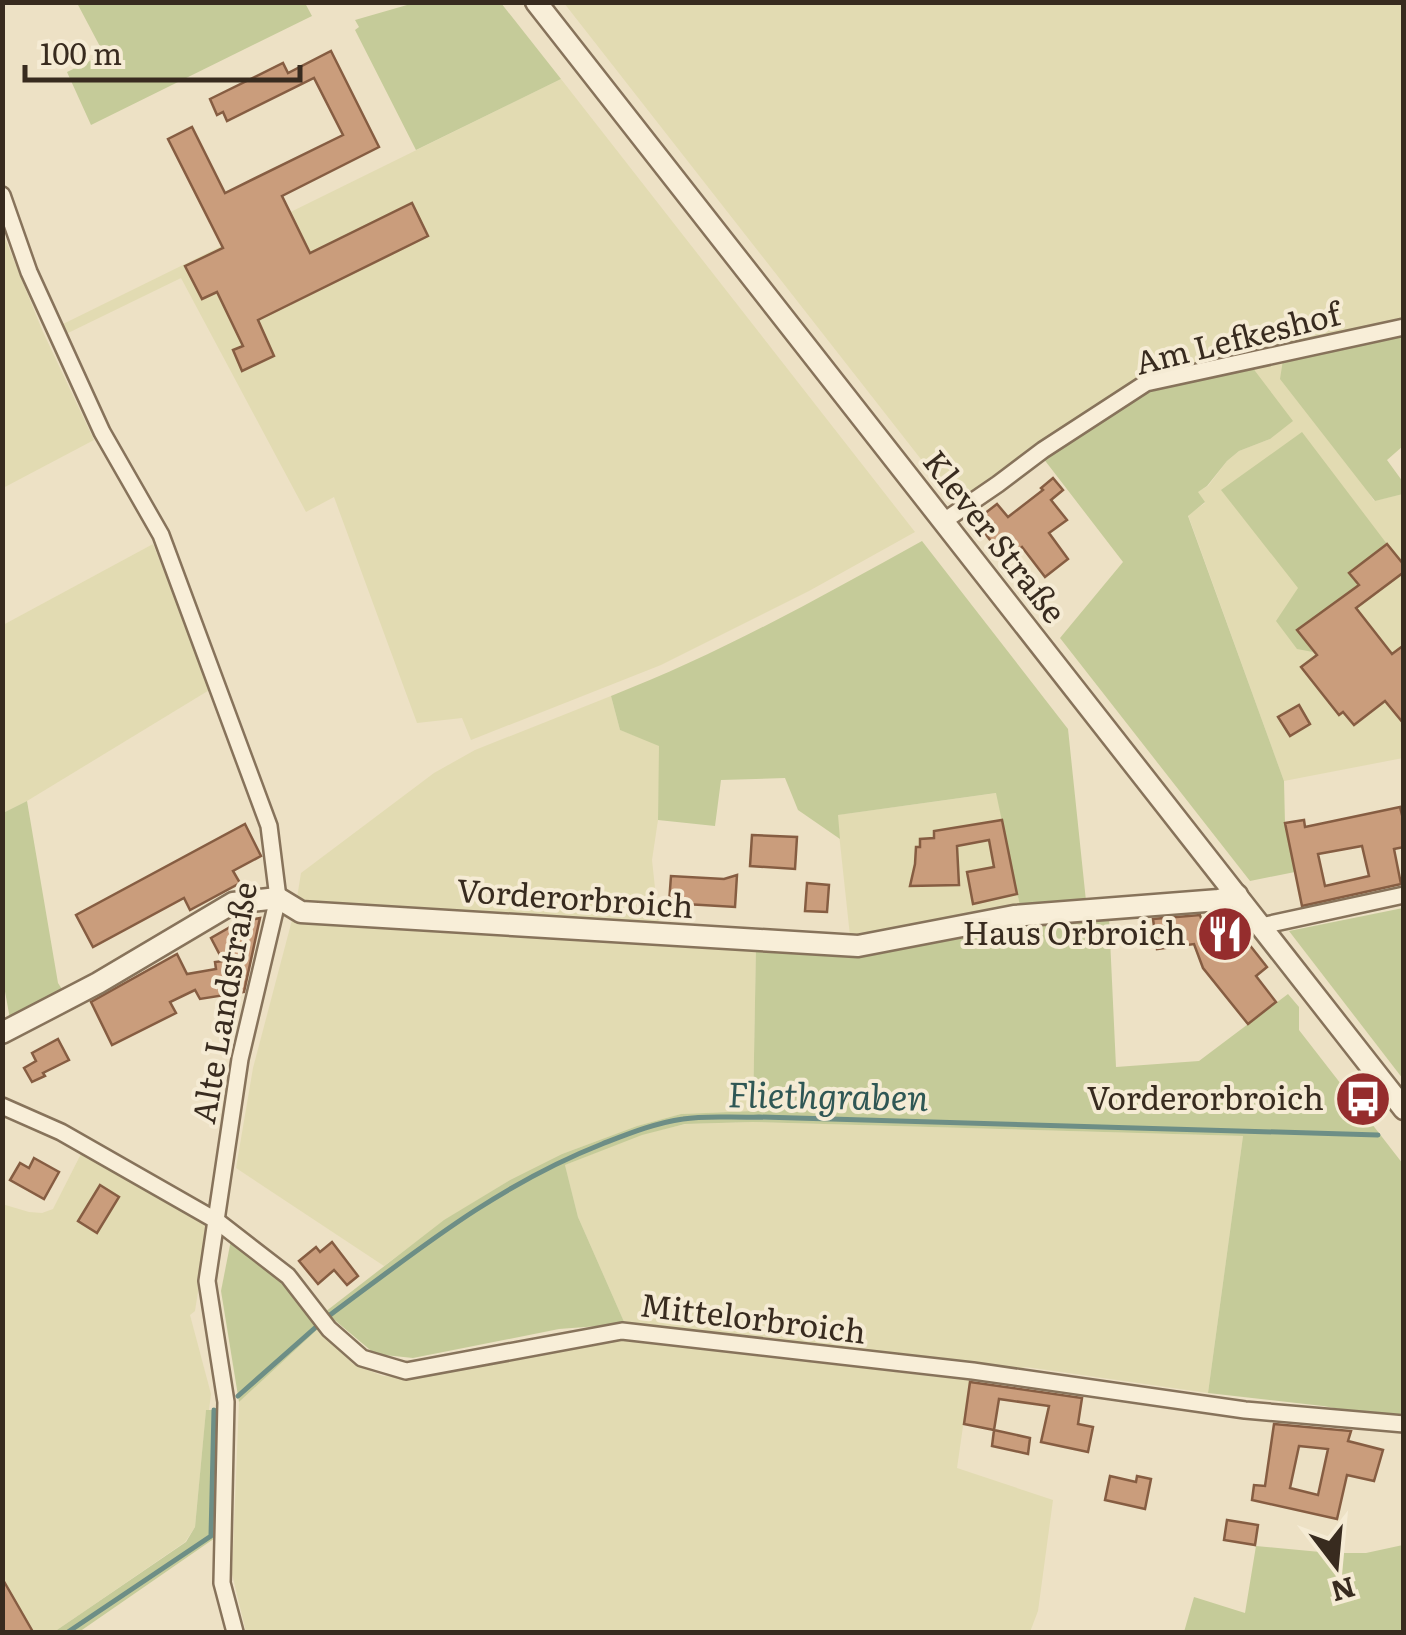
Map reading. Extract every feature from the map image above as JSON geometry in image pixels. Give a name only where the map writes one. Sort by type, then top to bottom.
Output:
[{"type":"street","name":"Klever Straße","points":[[536,2],[1404,1109]]},
{"type":"street","name":"Alte Landstraße","points":[[2,195],[29,272],[102,432],[162,535],[269,826],[278,898],[240,1059],[207,1281],[226,1402],[222,1583],[235,1632]]},
{"type":"street","name":"Am Lefkeshof","points":[[944,521],[1042,450],[1146,384],[1404,327]]},
{"type":"street","points":[[1261,926],[1404,894]]},
{"type":"street","name":"Vorderorbroich","points":[[2,1034],[233,904],[278,898],[302,912],[858,946],[1014,916],[1237,896]]},
{"type":"street","name":"Mittelorbroich","points":[[2,1106],[61,1132],[217,1220],[288,1276],[329,1329],[362,1358],[406,1371],[622,1332],[973,1372],[1245,1410],[1404,1424]]},
{"type":"shaded area","points":[[564,3],[1403,3],[1403,321],[1138,377],[956,504]]},
{"type":"shaded area","points":[[561,79],[915,532],[809,591],[661,665],[471,740],[462,718],[417,723],[334,497],[306,512],[181,278],[66,334],[61,325]]},
{"type":"shaded area","points":[[2,231],[43,332],[94,440],[3,488]]},
{"type":"shaded area","points":[[1283,360],[1374,501],[1403,494],[1403,758],[1284,781],[1188,515],[1205,503],[1197,492],[1208,486],[1227,461],[1239,451],[1270,439],[1252,367]],"holes":[[[1349,573],[1357,586],[1308,620],[1306,642],[1312,650],[1277,621],[1298,589]]]},
{"type":"shaded area","points":[[153,544],[211,689],[3,813],[3,625]]},
{"type":"shaded area","points":[[611,696],[620,730],[660,745],[658,820],[652,860],[659,925],[296,904],[301,873],[434,773],[475,750]]},
{"type":"shaded area","points":[[997,793],[1020,906],[919,927],[850,936],[837,815]]},
{"type":"shaded area","points":[[292,920],[756,947],[753,1111],[681,1114],[562,1154],[445,1220],[384,1266],[236,1168],[253,1068]]},
{"type":"shaded area","points":[[753,1122],[1243,1136],[1208,1393],[1026,1367],[949,1363],[625,1324],[578,1217],[565,1165],[642,1134],[686,1124]]},
{"type":"shaded area","points":[[82,1152],[208,1227],[195,1311],[190,1315],[211,1394],[195,1527],[185,1542],[54,1632],[3,1632],[2,1204],[29,1212],[53,1209]]},
{"type":"shaded area","points":[[319,1328],[353,1364],[383,1376],[410,1377],[548,1349],[624,1339],[970,1378],[957,1468],[1053,1500],[1038,1611],[1030,1632],[246,1632],[232,1574],[239,1402]]},
{"type":"green space","points":[[77,3],[305,3],[312,16],[91,125],[67,72],[104,54]]},
{"type":"green space","points":[[414,3],[501,3],[561,79],[416,150],[355,30],[359,27],[355,20]]},
{"type":"green space","points":[[1403,335],[1403,446],[1387,460],[1403,482],[1403,494],[1375,501],[1280,379],[1283,360]]},
{"type":"green space","points":[[1252,367],[1293,421],[1270,439],[1239,451],[1227,461],[1198,492],[1205,502],[1188,516],[1284,781],[1285,824],[1295,872],[1250,881],[1060,638],[1123,562],[1043,458],[1145,389]]},
{"type":"green space","points":[[1302,432],[1387,544],[1349,573],[1358,585],[1309,620],[1313,636],[1306,642],[1313,652],[1297,649],[1276,621],[1298,588],[1221,490]]},
{"type":"green space","points":[[922,541],[1068,729],[1086,901],[1020,906],[996,793],[838,815],[840,839],[798,810],[785,778],[721,780],[715,826],[658,820],[659,746],[620,730],[611,696],[730,643]]},
{"type":"green space","points":[[27,801],[58,983],[65,994],[10,1019],[2,975],[3,813]]},
{"type":"green space","points":[[1404,908],[1403,1079],[1289,931]]},
{"type":"green space","points":[[1109,917],[1116,1067],[1199,1061],[1288,994],[1299,1007],[1299,1030],[1403,1164],[1403,1418],[1208,1393],[1243,1136],[753,1122],[685,1124],[642,1135],[565,1165],[578,1217],[625,1324],[559,1329],[413,1358],[375,1354],[325,1312],[444,1220],[562,1154],[681,1114],[753,1111],[756,947]]},
{"type":"green space","points":[[231,1240],[280,1279],[319,1328],[239,1402],[221,1291]]},
{"type":"green space","points":[[206,1410],[220,1410],[215,1538],[79,1632],[54,1632],[186,1542],[195,1527]]},
{"type":"green space","points":[[1403,1545],[1403,1632],[1184,1632],[1194,1597],[1245,1613],[1256,1546],[1366,1553]]},
{"type":"building","points":[[331,51],[379,147],[282,196],[310,253],[412,203],[428,236],[258,320],[274,356],[242,371],[233,350],[243,346],[217,292],[202,299],[185,266],[223,248],[168,139],[192,127],[225,193],[343,135],[314,78],[227,121],[223,112],[217,115],[210,99],[283,63],[288,73]]},
{"type":"building","points":[[1053,478],[1063,490],[1051,500],[1067,520],[1049,533],[1068,559],[1045,577],[1022,547],[1006,560],[975,521],[997,504],[1008,517]]},
{"type":"building","points":[[1387,544],[1404,565],[1404,572],[1356,608],[1392,654],[1404,645],[1404,724],[1385,701],[1354,725],[1343,712],[1339,715],[1301,667],[1317,655],[1297,630],[1359,585],[1349,573]]},
{"type":"building","points":[[1299,705],[1310,724],[1290,736],[1278,717]]},
{"type":"building","points":[[1400,807],[1404,847],[1394,849],[1401,884],[1302,906],[1285,823],[1304,820],[1305,827]],"holes":[[[1362,846],[1369,876],[1325,886],[1318,854]]]},
{"type":"building","points":[[1002,820],[1017,894],[973,904],[967,872],[994,867],[989,840],[957,846],[959,885],[910,886],[920,839],[934,838],[934,831]]},
{"type":"building","points":[[245,824],[261,856],[233,871],[240,883],[190,910],[184,898],[93,947],[76,915]]},
{"type":"building","points":[[752,835],[797,837],[795,869],[750,866]]},
{"type":"building","points":[[737,875],[735,907],[669,903],[671,876],[724,879]]},
{"type":"building","points":[[807,883],[829,885],[827,912],[805,911]]},
{"type":"building","points":[[1200,915],[1205,932],[1226,915],[1267,967],[1256,976],[1276,1002],[1248,1024],[1203,968],[1194,944],[1157,949],[1153,919]]},
{"type":"building","points":[[260,918],[244,992],[200,999],[195,990],[170,1002],[176,1013],[112,1045],[91,1002],[177,954],[187,974],[216,969],[215,962],[223,961],[211,938],[239,922]]},
{"type":"building","points":[[58,1039],[69,1060],[32,1082],[24,1068],[36,1061],[32,1053]]},
{"type":"building","points":[[34,1158],[59,1172],[44,1199],[10,1180],[20,1163],[29,1168]]},
{"type":"building","points":[[100,1185],[119,1197],[97,1233],[78,1221]]},
{"type":"building","points":[[332,1242],[358,1276],[347,1285],[334,1270],[318,1284],[299,1261],[316,1247],[320,1252]]},
{"type":"building","points":[[970,1382],[1082,1398],[1078,1424],[1093,1427],[1088,1452],[1041,1442],[1049,1406],[999,1399],[994,1430],[964,1424]]},
{"type":"building","points":[[1274,1424],[1351,1431],[1348,1441],[1383,1450],[1374,1481],[1347,1475],[1337,1519],[1252,1500],[1254,1485],[1265,1486]],"holes":[[[1299,1446],[1328,1449],[1318,1495],[1290,1488]]]},
{"type":"building","points":[[994,1430],[1030,1438],[1028,1454],[992,1446]]},
{"type":"building","points":[[1110,1476],[1136,1482],[1137,1476],[1151,1479],[1145,1509],[1105,1500]]},
{"type":"building","points":[[1227,1520],[1258,1525],[1255,1545],[1224,1540]]},
{"type":"building","points":[[2,1578],[33,1632],[2,1632]]},
{"type":"waterway","name":"Fliethgraben","points":[[330,1315],[460,1220],[528,1179],[612,1140],[683,1119],[759,1117],[1378,1135]]},
{"type":"waterway","name":"Fliethgraben","points":[[238,1396],[316,1327]]},
{"type":"waterway","name":"Fliethgraben","points":[[68,1632],[211,1536],[214,1410]]},
{"type":"place","name":"Haus Orbroich","points":[[1225,934]]},
{"type":"place","name":"Vorderorbroich","points":[[1363,1099]]}]
